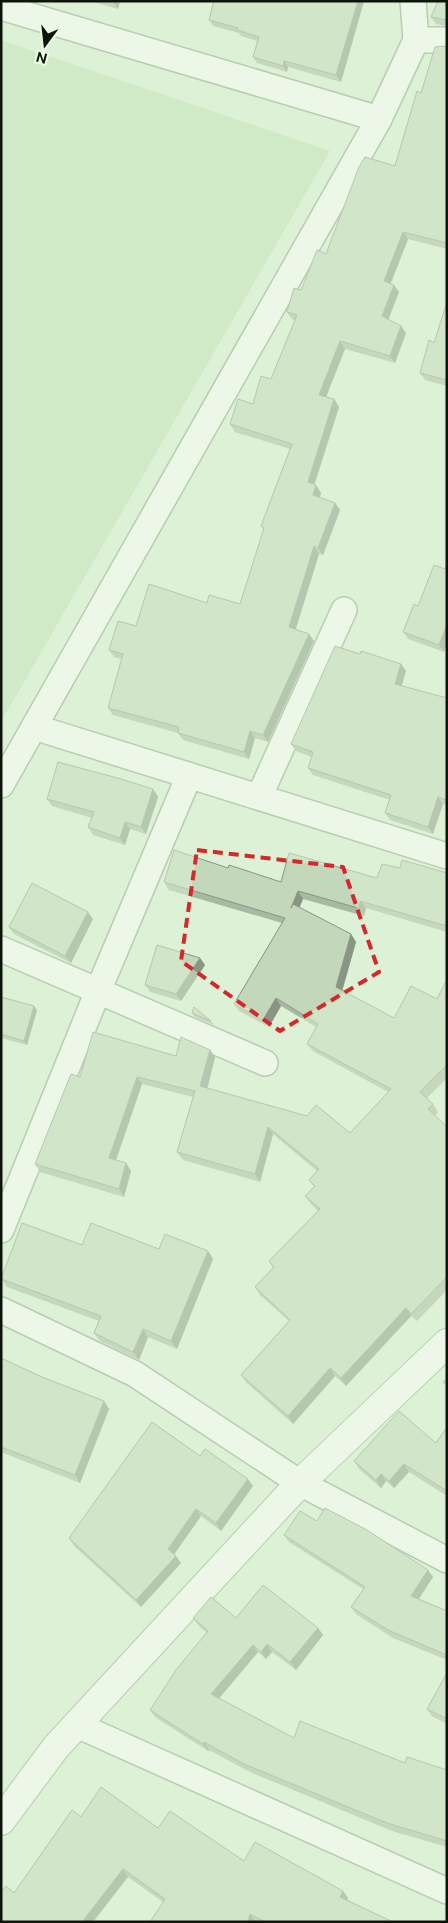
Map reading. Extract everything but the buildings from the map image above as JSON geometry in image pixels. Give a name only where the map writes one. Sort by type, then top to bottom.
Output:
[{"type":"highway","points":[[1,1821],[56,1747],[300,1482],[447,1343]]},
{"type":"street","points":[[1,785],[379,119],[416,40],[413,1]]},
{"type":"street","points":[[1,8],[379,119]]},
{"type":"street","points":[[416,40],[447,40]]},
{"type":"street","points":[[259,797],[344,610]]},
{"type":"street","points":[[34,727],[447,856]]},
{"type":"street","points":[[1,1230],[98,991],[189,776]]},
{"type":"street","points":[[1,949],[265,1063]]},
{"type":"street","points":[[1,1310],[135,1374],[300,1482],[447,1560]]},
{"type":"street","points":[[77,1725],[447,1891]]},
{"type":"highlighted area","points":[[197,850],[343,867],[379,972],[280,1031],[181,961]]},
{"type":"green space","points":[[1,40],[330,151],[1,722]]}]
